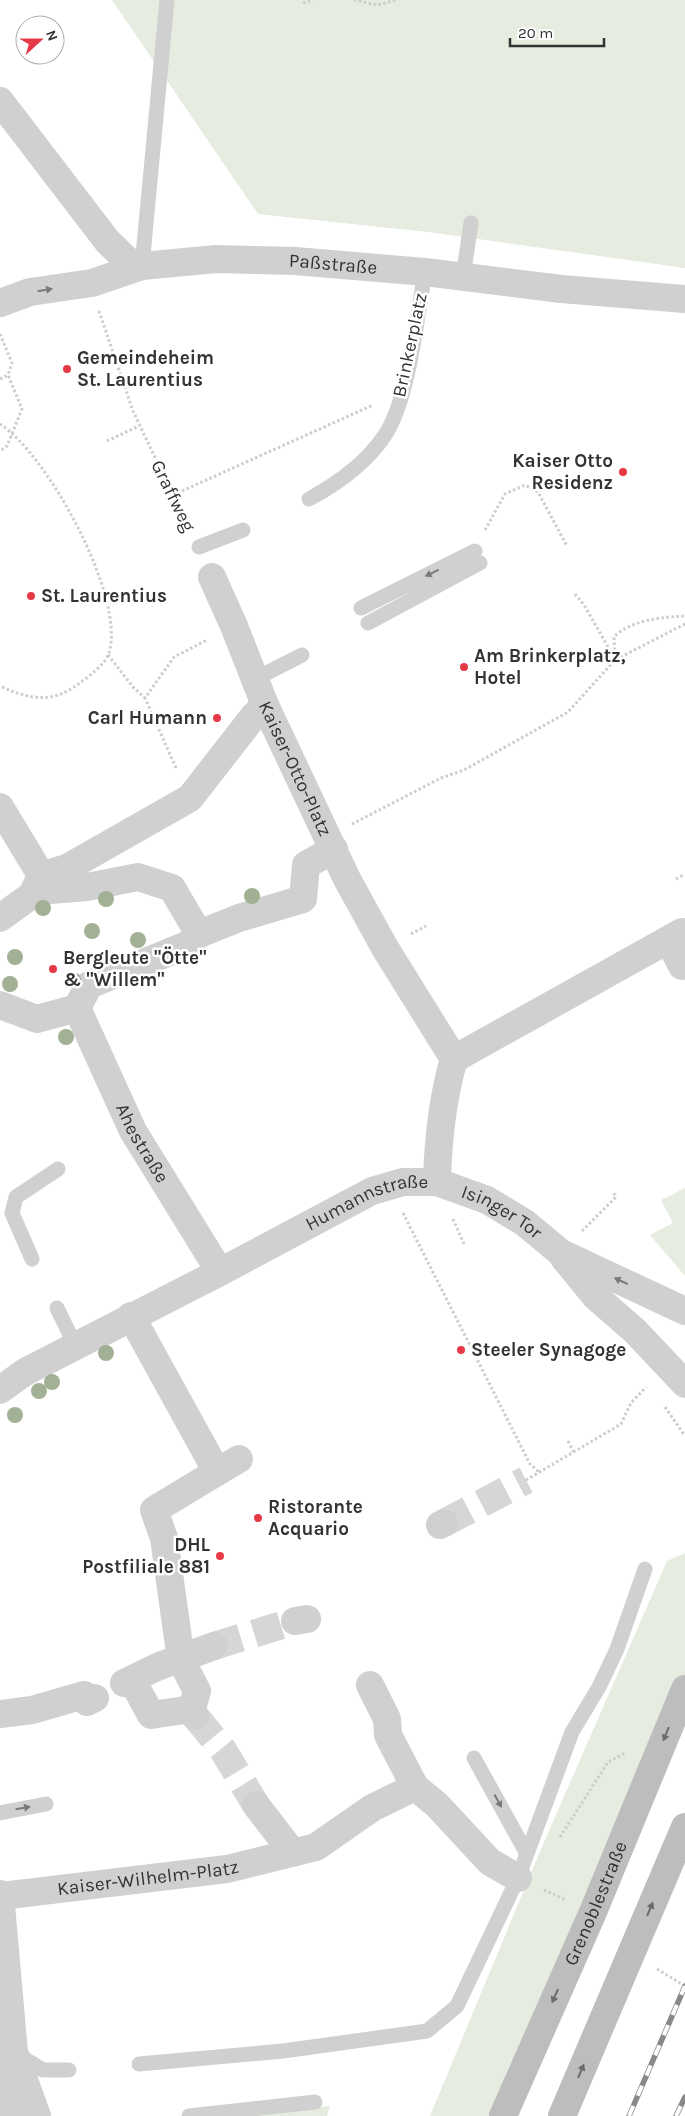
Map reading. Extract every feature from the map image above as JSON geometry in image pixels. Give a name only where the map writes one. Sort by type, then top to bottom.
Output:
[{"type":"main road","name":"Grenoblestraße","points":[[503,2116],[592,1912],[685,1689]]},
{"type":"main road","points":[[562,2116],[685,1827]]},
{"type":"street","points":[[0,101],[108,242],[128,261],[142,266]]},
{"type":"street","name":"Paßstraße","points":[[0,303],[30,292],[92,283],[142,266],[216,259],[295,261],[425,272],[680,304]]},
{"type":"street","points":[[212,577],[234,626],[265,705]]},
{"type":"street","name":"Kaiser-Otto-Platz","points":[[41,876],[67,868],[190,798],[252,717],[265,705],[347,879],[385,948],[454,1059]]},
{"type":"street","points":[[0,807],[50,890],[138,877],[172,888],[199,934]]},
{"type":"street","name":"Kaiser-Otto-Platz","points":[[77,1008],[89,985],[187,944],[199,934],[239,918],[303,899],[306,865],[334,849]]},
{"type":"street","points":[[0,918],[32,895],[41,876]]},
{"type":"street","points":[[454,1059],[676,937],[682,966]]},
{"type":"street","points":[[0,1005],[37,1019],[77,1008]]},
{"type":"street","name":"Ahestraße","points":[[77,1008],[133,1131],[220,1272]]},
{"type":"street","name":"Humannstraße","points":[[0,1390],[25,1372],[75,1345],[220,1272],[372,1191],[403,1182],[437,1182],[438,1134],[444,1091],[454,1059]]},
{"type":"street","name":"Isinger Tor","points":[[437,1182],[486,1200],[525,1223],[561,1253],[596,1297],[679,1368]]},
{"type":"street","name":"Isinger Tor","points":[[561,1253],[678,1305]]},
{"type":"street","points":[[131,1316],[228,1466],[154,1510],[164,1538],[180,1660],[197,1691],[194,1713],[151,1715],[128,1681],[157,1667],[180,1660],[214,1646]]},
{"type":"street","points":[[370,1685],[387,1719],[388,1735],[415,1787],[437,1805],[490,1862],[529,1874]]},
{"type":"street","points":[[0,1714],[32,1710],[84,1695],[87,1702],[95,1698]]},
{"type":"street","name":"Kaiser-Wilhelm-Platz","points":[[0,1895],[227,1869],[293,1853],[316,1847],[372,1808],[415,1787]]},
{"type":"street","points":[[256,1805],[293,1853]]},
{"type":"street","points":[[0,1895],[9,2116]]},
{"type":"street","points":[[6,2065],[37,2116]]},
{"type":"lane","points":[[142,266],[167,0]]},
{"type":"lane","points":[[462,277],[471,224]]},
{"type":"lane","name":"Brinkerplatz","points":[[309,499],[361,463],[386,435],[403,392],[425,272]]},
{"type":"lane","points":[[199,547],[243,530]]},
{"type":"lane","points":[[361,608],[478,557],[368,623]]},
{"type":"lane","points":[[255,679],[302,655]]},
{"type":"lane","points":[[32,1259],[12,1213],[16,1197],[58,1169]]},
{"type":"lane","points":[[57,1308],[75,1345]]},
{"type":"lane","points":[[139,2064],[283,2051],[428,2031],[457,2006],[529,1874],[572,1732],[599,1687],[616,1649],[646,1569]]},
{"type":"lane","points":[[474,1758],[529,1874]]},
{"type":"lane","points":[[0,1813],[46,1804]]},
{"type":"lane","points":[[6,2065],[43,2070],[69,2070]]},
{"type":"lane","points":[[190,2116],[316,2102]]},
{"type":"path","points":[[303,3],[313,0]]},
{"type":"path","points":[[354,0],[377,5],[396,0]]},
{"type":"path","name":"Graffweg","points":[[92,283],[102,319],[139,426],[199,547]]},
{"type":"path","points":[[0,334],[12,363],[8,375],[22,409],[13,435],[7,446],[0,451]]},
{"type":"path","points":[[0,379],[8,375]]},
{"type":"path","points":[[173,495],[403,392]]},
{"type":"path","points":[[0,424],[28,450],[52,483],[90,552],[100,578],[110,624],[108,655],[95,670],[61,695],[46,699],[30,698],[0,686]]},
{"type":"path","points":[[107,440],[139,426]]},
{"type":"path","points":[[484,533],[504,494],[525,485],[538,492],[567,546]]},
{"type":"path","points":[[575,594],[584,605],[615,660]]},
{"type":"path","points":[[615,660],[614,637],[618,632],[653,620],[685,616]]},
{"type":"path","points":[[382,808],[441,778],[464,770],[568,712],[615,660],[685,624]]},
{"type":"path","points":[[145,698],[174,657],[234,626]]},
{"type":"path","points":[[108,655],[133,687],[145,698],[190,798]]},
{"type":"path","points":[[676,879],[685,874]]},
{"type":"path","points":[[390,1186],[530,1464],[540,1473]]},
{"type":"path","points":[[561,1253],[616,1197],[614,1193]]},
{"type":"path","points":[[526,1480],[620,1424],[631,1403],[679,1368]]},
{"type":"path","points":[[568,1441],[574,1453]]},
{"type":"path","points":[[556,1845],[608,1762],[631,1751]]},
{"type":"path","points":[[529,1874],[563,1898]]},
{"type":"shaded area","points":[[112,0],[685,0],[685,268],[428,232],[258,214]]},
{"type":"shaded area","points":[[685,1188],[685,1276],[650,1235],[673,1223],[661,1200]]},
{"type":"shaded area","points":[[685,1553],[685,1681],[502,2116],[430,2116],[541,1849],[667,1561]]},
{"type":"shaded area","points":[[330,2106],[327,2116],[238,2116],[319,2107]]},
{"type":"tunnel","points":[[444,1523],[526,1480]]},
{"type":"tunnel","points":[[214,1646],[295,1621]]},
{"type":"tunnel","points":[[195,1716],[223,1750],[256,1805]]},
{"type":"railway","points":[[629,2116],[685,1986]]},
{"type":"railway","points":[[676,2116],[685,2097]]},
{"type":"place","name":"Gemeindeheim St. Laurentius","points":[[67,369]]},
{"type":"place","name":"Kaiser Otto Residenz","points":[[623,472]]},
{"type":"place","name":"St. Laurentius","points":[[31,596]]},
{"type":"place","name":"Am Brinkerplatz, Hotel","points":[[464,667]]},
{"type":"place","name":"Carl Humann","points":[[217,718]]},
{"type":"place","name":"Bergleute \"Ötte\" & \"Willem\"","points":[[53,969]]},
{"type":"place","name":"Steeler Synagoge","points":[[461,1350]]},
{"type":"place","name":"Ristorante Acquario","points":[[258,1518]]},
{"type":"place","name":"DHL Postfiliale 881","points":[[220,1556]]}]
